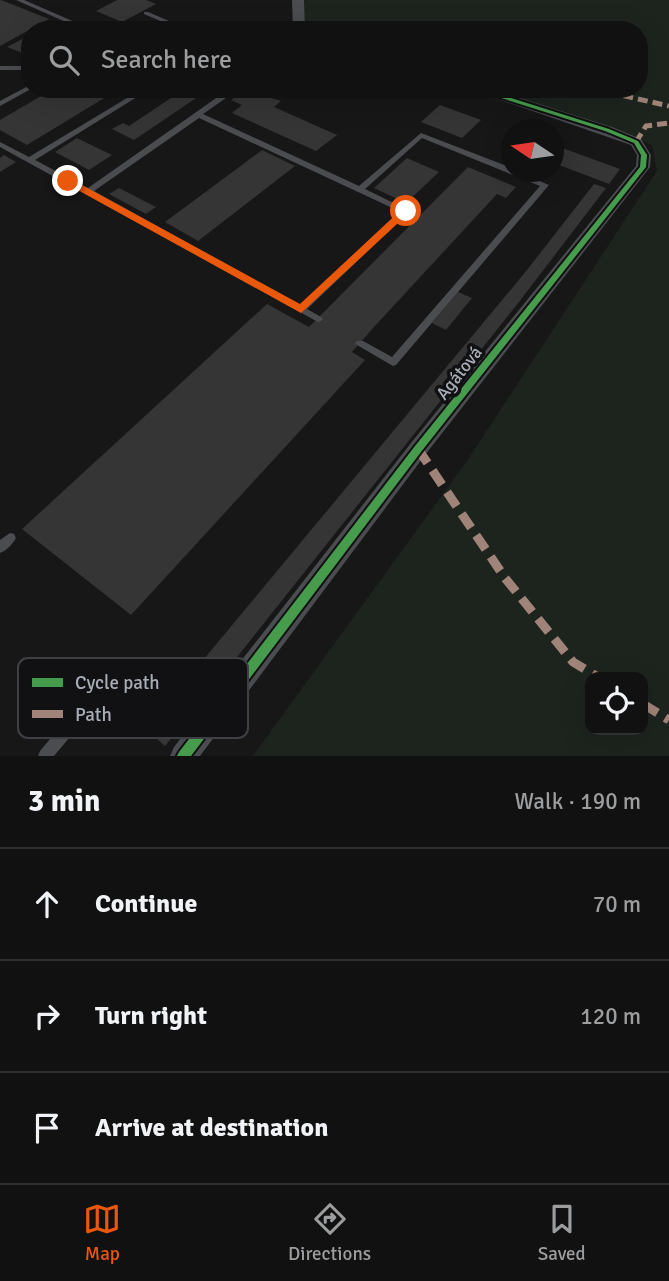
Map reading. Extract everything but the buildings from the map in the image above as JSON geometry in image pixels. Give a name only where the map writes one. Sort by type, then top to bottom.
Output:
[{"type":"street","points":[[298,0],[299,21]]},
{"type":"street","name":"Agátová","points":[[248,671],[418,449],[643,167],[644,155],[636,142],[607,130],[505,98]]},
{"type":"street","name":"Agátová","points":[[183,756],[197,738]]},
{"type":"lane","points":[[25,1],[70,21]]},
{"type":"lane","points":[[146,13],[165,21]]},
{"type":"lane","points":[[0,68],[21,68]]},
{"type":"lane","points":[[0,104],[21,92]]},
{"type":"lane","points":[[29,160],[132,98]]},
{"type":"lane","points":[[88,191],[222,98]]},
{"type":"lane","points":[[197,114],[406,211],[301,309]]},
{"type":"lane","points":[[361,189],[421,135],[501,167]]},
{"type":"lane","points":[[0,144],[318,319]]},
{"type":"lane","points":[[360,343],[393,362],[545,185],[538,182]]},
{"type":"lane","points":[[0,548],[10,538]]},
{"type":"lane","points":[[44,756],[60,738]]},
{"type":"shaded area","points":[[298,0],[669,0],[669,756],[253,756],[467,461],[657,171],[652,145],[625,132],[513,98],[648,98],[648,21],[299,21]]},
{"type":"marked path","points":[[634,98],[669,106]]},
{"type":"marked path","points":[[636,142],[646,126],[669,123]]},
{"type":"marked path","points":[[418,449],[505,578],[573,662],[590,672]]},
{"type":"marked path","points":[[648,707],[669,720]]},
{"type":"cycle path","points":[[248,671],[418,449],[643,167],[644,155],[636,142],[607,130],[505,98]]},
{"type":"cycle path","points":[[183,756],[197,738]]},
{"type":"route","points":[[68,181],[301,309],[406,211]]}]
